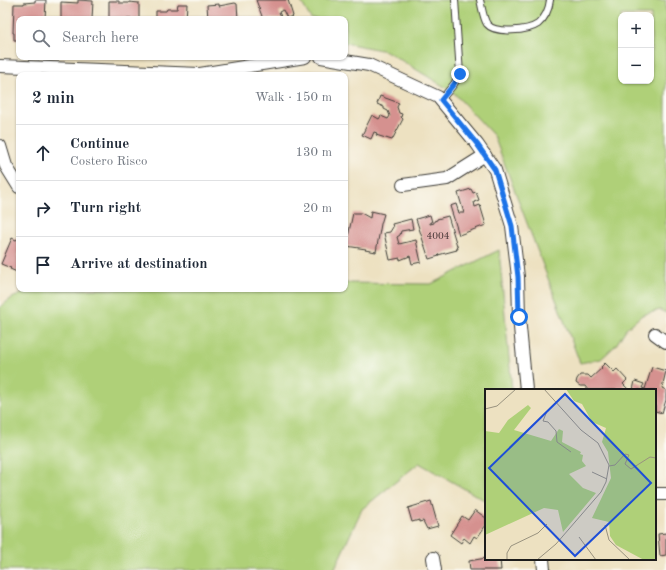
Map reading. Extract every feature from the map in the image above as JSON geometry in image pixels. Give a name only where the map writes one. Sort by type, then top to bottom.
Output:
[{"type":"street","points":[[212,72],[286,60]]},
{"type":"street","points":[[339,60],[369,65],[438,97],[485,155],[495,170],[512,226],[518,277],[519,317],[526,389]]},
{"type":"street","points":[[0,66],[150,72]]},
{"type":"street","points":[[0,146],[6,166],[16,182]]},
{"type":"street","points":[[403,185],[447,179],[485,155]]},
{"type":"street","points":[[655,334],[666,342]]},
{"type":"street","points":[[543,560],[544,570]]},
{"type":"lane","points":[[441,100],[460,74],[455,0]]},
{"type":"lane","points":[[480,0],[488,24],[493,28],[501,30],[526,29],[538,24],[547,13],[550,0]]},
{"type":"green space","points":[[300,0],[666,0],[666,313],[660,310],[642,315],[626,329],[616,345],[601,359],[580,363],[494,136],[453,92],[386,51],[348,44],[348,16],[309,16]]},
{"type":"green space","points":[[499,250],[512,389],[485,389],[485,500],[419,463],[362,509],[334,570],[0,570],[0,307],[12,298],[26,292],[348,292],[348,283],[431,284]]},
{"type":"building","points":[[35,0],[46,0],[45,16],[16,16],[16,40],[14,40],[14,4],[35,2]]},
{"type":"building","points":[[78,0],[93,1],[92,16],[61,16],[61,2],[78,3]]},
{"type":"building","points":[[256,0],[288,0],[293,16],[286,16],[283,10],[279,12],[281,16],[262,16]]},
{"type":"building","points":[[109,1],[119,1],[119,3],[139,3],[139,16],[109,16]]},
{"type":"building","points":[[235,3],[237,4],[238,16],[208,16],[207,5],[219,4],[219,6]]},
{"type":"building","points":[[178,4],[187,4],[186,16],[156,16],[156,11],[177,9]]},
{"type":"building","points":[[380,96],[399,103],[397,107],[399,113],[402,114],[401,117],[403,119],[392,140],[376,135],[377,133],[374,132],[371,139],[362,135],[372,115],[379,119],[381,116],[388,119],[390,116],[384,107],[377,104]]},
{"type":"building","points":[[471,189],[473,193],[476,192],[479,200],[474,202],[475,207],[480,205],[486,225],[459,235],[450,206],[456,204],[459,213],[464,213],[458,193]]},
{"type":"building","points":[[371,211],[384,214],[376,252],[348,246],[348,237],[353,213],[361,213],[370,218]]},
{"type":"building","points":[[430,215],[432,222],[430,222],[430,224],[434,223],[437,219],[448,216],[458,249],[456,249],[457,250],[429,259],[416,219]]},
{"type":"building","points":[[411,219],[413,229],[401,231],[400,235],[397,237],[399,244],[416,240],[421,262],[412,264],[410,256],[400,260],[400,258],[390,260],[384,233],[390,232],[393,227],[392,224]]},
{"type":"building","points":[[12,238],[16,240],[16,272],[1,264]]},
{"type":"building","points":[[605,363],[614,372],[617,369],[627,380],[623,384],[628,389],[587,389],[585,386],[580,386],[576,383],[580,375],[588,375],[591,378],[602,368],[601,367]]},
{"type":"building","points":[[652,367],[666,371],[662,388],[666,390],[666,400],[662,413],[656,411],[656,389],[645,389]]},
{"type":"building","points":[[635,381],[644,384],[642,388],[645,389],[633,389]]},
{"type":"building","points":[[431,501],[438,526],[427,529],[423,521],[419,522],[419,520],[412,522],[408,508]]},
{"type":"building","points":[[475,510],[485,517],[485,526],[477,538],[474,536],[470,543],[464,538],[461,543],[450,535],[462,516],[468,520]]},
{"type":"building","points":[[666,533],[666,555],[660,556],[658,534]]},
{"type":"building","points":[[485,558],[485,560],[500,560],[501,570],[470,570],[469,561]]},
{"type":"route","points":[[460,74],[441,100],[477,144],[495,170],[512,226],[518,277],[519,317]]}]
